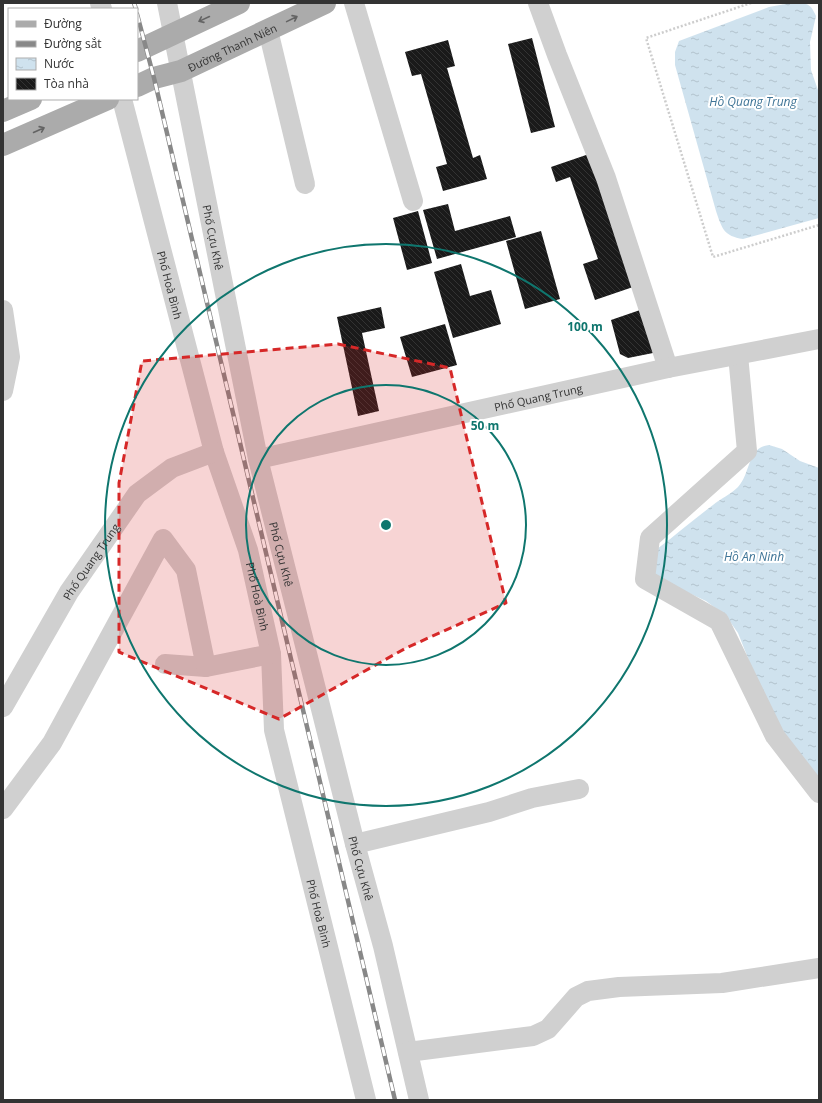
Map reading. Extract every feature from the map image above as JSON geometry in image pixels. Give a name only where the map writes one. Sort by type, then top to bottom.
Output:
[{"type":"main road","points":[[138,51],[240,3]]},
{"type":"main road","name":"Đường Thanh Niên","points":[[138,86],[154,78],[181,71],[325,3]]},
{"type":"main road","points":[[3,111],[28,100]]},
{"type":"main road","points":[[3,145],[106,100]]},
{"type":"street","name":"Phố Cựu Khê","points":[[167,3],[258,459],[354,844],[383,946],[419,1100]]},
{"type":"street","points":[[354,3],[413,201]]},
{"type":"street","points":[[538,3],[606,178],[668,368]]},
{"type":"street","points":[[268,30],[305,184]]},
{"type":"street","name":"Phố Hoà Bình","points":[[122,100],[214,452],[248,550],[271,654],[274,730],[366,1100]]},
{"type":"street","points":[[3,310],[10,357],[3,389]]},
{"type":"street","name":"Phố Quang Trung","points":[[258,459],[668,368],[819,339]]},
{"type":"street","points":[[738,355],[747,451],[650,538],[645,579],[719,620],[775,736],[819,793]]},
{"type":"street","name":"Phố Quang Trung","points":[[3,707],[69,592],[137,494],[172,468],[214,452]]},
{"type":"street","points":[[3,809],[52,743],[163,539],[186,570],[206,667]]},
{"type":"street","points":[[165,664],[206,667],[271,654]]},
{"type":"street","points":[[354,844],[489,812],[532,798],[579,789]]},
{"type":"street","points":[[408,1052],[533,1036],[548,1029],[576,997],[588,991],[619,987],[722,983],[819,968]]},
{"type":"path","points":[[751,3],[646,38],[662,91],[713,256],[819,224]]},
{"type":"highlighted area","points":[[338,344],[450,368],[506,603],[406,648],[279,719],[119,652],[119,483],[142,361]]},
{"type":"water","name":"Hồ Quang Trung","points":[[791,3],[807,4],[812,8],[816,16],[810,42],[811,70],[819,93],[819,218],[743,239],[737,238],[725,231],[720,223],[716,211],[675,65],[675,52],[679,41],[769,7]]},
{"type":"water","name":"Hồ An Ninh","points":[[769,445],[782,449],[800,461],[819,468],[819,782],[769,711],[738,633],[726,616],[706,601],[654,577],[657,549],[738,487],[745,475],[753,455],[757,450]]},
{"type":"building","points":[[532,38],[555,127],[531,133],[508,44]]},
{"type":"building","points":[[448,40],[455,66],[447,68],[473,158],[480,155],[487,179],[443,191],[436,167],[447,164],[421,74],[412,76],[405,52]]},
{"type":"building","points":[[589,154],[633,287],[595,300],[583,264],[598,259],[570,177],[556,182],[551,167]]},
{"type":"building","points":[[448,204],[455,231],[510,216],[516,237],[437,259],[423,210]]},
{"type":"building","points":[[418,211],[432,263],[407,270],[393,218]]},
{"type":"building","points":[[541,231],[560,299],[525,309],[506,241]]},
{"type":"building","points":[[461,264],[470,296],[491,290],[501,324],[453,338],[434,272]]},
{"type":"building","points":[[381,307],[385,328],[362,333],[379,411],[358,416],[337,317]]},
{"type":"building","points":[[643,309],[655,351],[653,353],[628,358],[620,354],[611,320]]},
{"type":"building","points":[[445,324],[457,365],[412,377],[400,337]]},
{"type":"railway","points":[[134,3],[136,8]]},
{"type":"railway","points":[[138,18],[154,78],[395,1100]]}]
